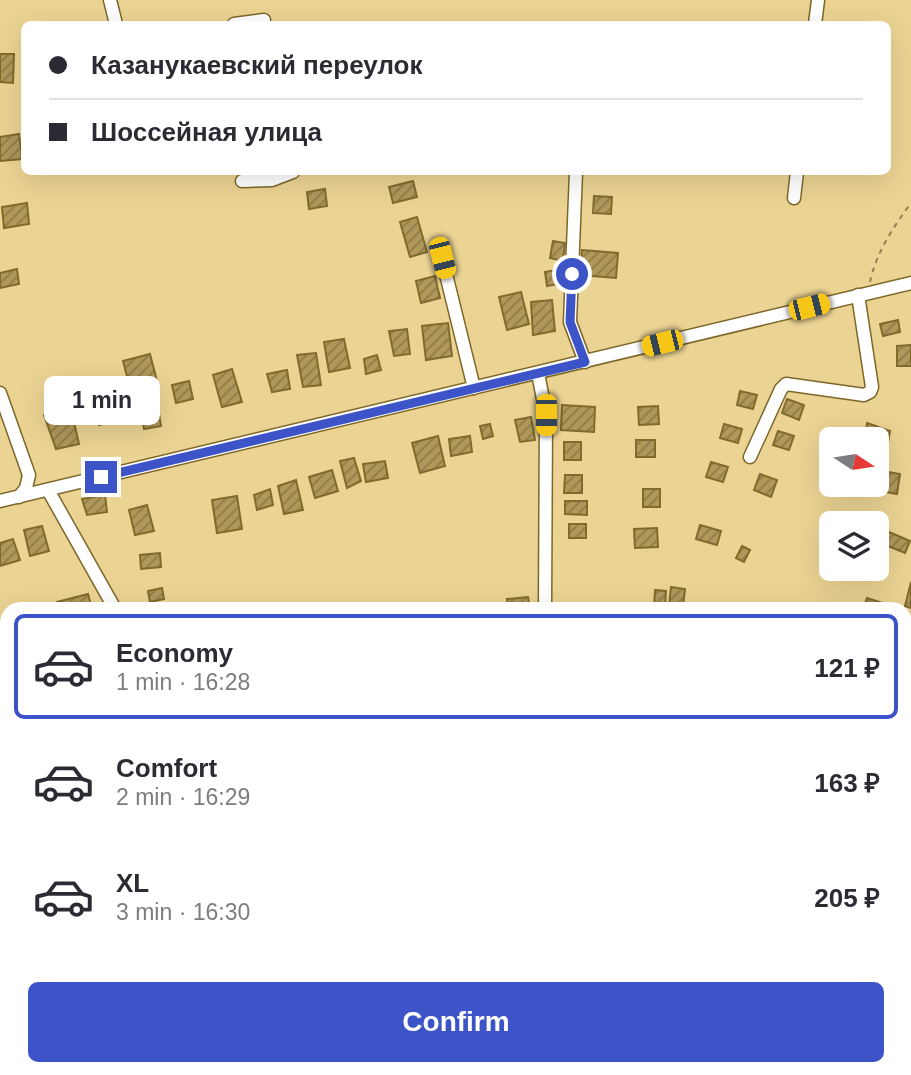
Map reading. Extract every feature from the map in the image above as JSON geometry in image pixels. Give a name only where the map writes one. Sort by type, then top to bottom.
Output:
[{"type":"street","points":[[110,0],[115,21]]},
{"type":"street","points":[[815,21],[818,0]]},
{"type":"street","points":[[256,21],[264,20]]},
{"type":"street","points":[[242,181],[272,180],[285,175]]},
{"type":"street","points":[[576,175],[570,322],[585,362]]},
{"type":"street","points":[[794,198],[797,175]]},
{"type":"street","points":[[442,258],[474,388]]},
{"type":"street","points":[[0,502],[911,283]]},
{"type":"street","points":[[750,457],[781,388],[786,384],[864,395],[870,392],[872,387],[863,294]]},
{"type":"street","points":[[538,373],[546,415],[545,602]]},
{"type":"street","points":[[0,393],[29,474],[26,488],[19,497]]},
{"type":"street","points":[[48,490],[111,602]]},
{"type":"path","points":[[863,294],[873,268],[911,203]]},
{"type":"building","points":[[0,54],[14,54],[13,83],[0,82]]},
{"type":"building","points":[[19,134],[21,159],[0,161],[0,137]]},
{"type":"building","points":[[413,181],[417,197],[393,203],[389,187]]},
{"type":"building","points":[[325,189],[327,206],[309,209],[307,192]]},
{"type":"building","points":[[594,196],[612,197],[611,214],[593,213]]},
{"type":"building","points":[[27,203],[29,224],[4,228],[2,207]]},
{"type":"building","points":[[417,217],[427,252],[410,257],[400,222]]},
{"type":"building","points":[[553,241],[565,243],[563,261],[550,258]]},
{"type":"building","points":[[582,250],[618,253],[616,278],[580,275]]},
{"type":"building","points":[[17,269],[19,284],[0,288],[0,273]]},
{"type":"building","points":[[556,270],[558,284],[547,286],[545,272]]},
{"type":"building","points":[[435,276],[440,298],[421,303],[416,281]]},
{"type":"building","points":[[521,292],[529,324],[507,330],[499,297]]},
{"type":"building","points":[[552,300],[555,331],[533,335],[531,302]]},
{"type":"building","points":[[898,320],[900,332],[883,336],[880,324]]},
{"type":"building","points":[[448,323],[452,356],[426,360],[422,326]]},
{"type":"building","points":[[407,329],[410,354],[394,356],[389,331]]},
{"type":"building","points":[[344,339],[350,368],[329,372],[324,342]]},
{"type":"building","points":[[911,345],[911,366],[897,366],[897,346]]},
{"type":"building","points":[[316,353],[321,385],[303,387],[297,355]]},
{"type":"building","points":[[150,354],[157,381],[130,388],[123,361]]},
{"type":"building","points":[[377,355],[381,370],[366,374],[364,359]]},
{"type":"building","points":[[232,369],[242,402],[222,407],[213,375]]},
{"type":"building","points":[[287,370],[290,389],[272,392],[267,374]]},
{"type":"building","points":[[189,381],[193,399],[176,403],[172,385]]},
{"type":"building","points":[[740,391],[757,395],[753,409],[737,405]]},
{"type":"building","points":[[787,399],[804,405],[799,420],[782,413]]},
{"type":"building","points":[[119,400],[123,419],[99,425],[94,405]]},
{"type":"building","points":[[157,401],[161,426],[144,429],[139,405]]},
{"type":"building","points":[[562,405],[595,407],[594,432],[561,430]]},
{"type":"building","points":[[658,406],[659,424],[639,425],[638,407]]},
{"type":"building","points":[[71,409],[79,444],[56,449],[44,415]]},
{"type":"building","points":[[531,417],[535,440],[520,442],[515,420]]},
{"type":"building","points":[[490,424],[493,436],[483,439],[480,426]]},
{"type":"building","points":[[724,424],[742,429],[738,443],[720,438]]},
{"type":"building","points":[[778,431],[794,436],[789,450],[773,445]]},
{"type":"building","points":[[438,436],[445,466],[420,473],[412,443]]},
{"type":"building","points":[[470,436],[472,452],[451,456],[449,439]]},
{"type":"building","points":[[636,440],[655,440],[655,457],[636,457]]},
{"type":"building","points":[[564,442],[581,442],[581,460],[564,460]]},
{"type":"building","points":[[354,458],[361,481],[347,488],[340,461]]},
{"type":"building","points":[[385,461],[388,478],[366,482],[363,464]]},
{"type":"building","points":[[711,462],[728,467],[723,482],[706,477]]},
{"type":"building","points":[[332,470],[338,491],[315,498],[309,477]]},
{"type":"building","points":[[889,472],[900,474],[897,494],[889,493]]},
{"type":"building","points":[[760,474],[777,480],[771,497],[754,490]]},
{"type":"building","points":[[565,475],[582,475],[582,493],[564,493]]},
{"type":"building","points":[[296,480],[303,510],[284,514],[278,486]]},
{"type":"building","points":[[270,489],[273,505],[257,510],[254,495]]},
{"type":"building","points":[[643,489],[660,489],[660,507],[643,507]]},
{"type":"building","points":[[105,495],[107,512],[87,515],[82,499]]},
{"type":"building","points":[[237,496],[242,529],[217,533],[212,500]]},
{"type":"building","points":[[565,501],[587,501],[587,515],[565,514]]},
{"type":"building","points":[[147,505],[154,531],[135,535],[129,510]]},
{"type":"building","points":[[569,524],[586,524],[586,538],[569,538]]},
{"type":"building","points":[[700,525],[721,531],[717,545],[696,539]]},
{"type":"building","points":[[42,526],[49,551],[30,556],[24,530]]},
{"type":"building","points":[[657,528],[658,547],[635,548],[634,529]]},
{"type":"building","points":[[889,532],[910,541],[905,553],[889,546]]},
{"type":"building","points":[[13,539],[20,560],[0,566],[0,543]]},
{"type":"building","points":[[742,546],[750,550],[744,562],[736,558]]},
{"type":"building","points":[[160,553],[161,567],[141,569],[140,555]]},
{"type":"building","points":[[911,582],[911,602],[906,602]]},
{"type":"building","points":[[671,587],[685,589],[683,602],[669,602]]},
{"type":"building","points":[[162,588],[164,599],[150,602],[148,591]]},
{"type":"building","points":[[655,590],[666,591],[665,602],[654,602]]},
{"type":"building","points":[[88,594],[90,602],[57,602]]},
{"type":"building","points":[[528,597],[529,602],[507,602],[507,599]]},
{"type":"route","points":[[101,477],[585,362],[570,322],[572,274]]}]
